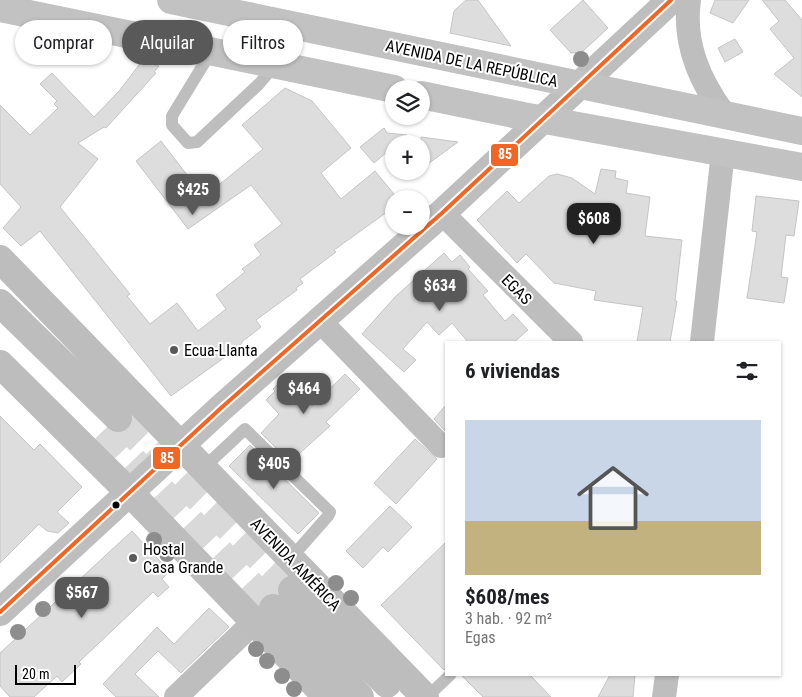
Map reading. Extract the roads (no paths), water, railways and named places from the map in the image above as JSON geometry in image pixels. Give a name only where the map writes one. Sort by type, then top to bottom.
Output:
[{"type":"main road","name":"AVENIDA DE LA REPÚBLICA","points":[[172,0],[802,131]]},
{"type":"main road","points":[[0,8],[122,33]]},
{"type":"main road","points":[[274,65],[385,87]]},
{"type":"main road","points":[[430,97],[541,120],[802,167]]},
{"type":"main road","name":"AVENIDA AMÉRICA","points":[[0,259],[426,697]]},
{"type":"main road","points":[[0,302],[111,424],[0,328]]},
{"type":"main road","name":"AVENIDA AMÉRICA","points":[[0,364],[129,492],[273,606],[400,697]]},
{"type":"main road","name":"AVENIDA AMÉRICA","points":[[273,606],[327,697]]},
{"type":"main road","name":"AVENIDA AMÉRICA","points":[[273,606],[360,697]]},
{"type":"street","points":[[0,612],[180,444],[442,213],[671,0]]},
{"type":"street","points":[[689,0],[688,26],[696,65],[709,93],[724,114]]},
{"type":"street","points":[[702,341],[723,152]]},
{"type":"street","name":"EGAS","points":[[442,213],[570,341]]},
{"type":"street","points":[[320,321],[441,446]]},
{"type":"street","points":[[176,697],[273,606]]},
{"type":"street","points":[[664,697],[667,676]]},
{"type":"lane","points":[[204,65],[172,116],[172,125],[188,143],[192,144],[197,142],[252,90],[274,65]]},
{"type":"lane","points":[[213,459],[245,429],[330,512],[291,558]]},
{"type":"lane","points":[[426,697],[449,676]]},
{"type":"tunnel","points":[[120,421],[292,590]]},
{"type":"tunnel","points":[[104,430],[273,608]]},
{"type":"place","name":"Ecua-Llanta","points":[[174,350]]},
{"type":"place","name":"Hostal Casa Grande","points":[[133,558]]}]
